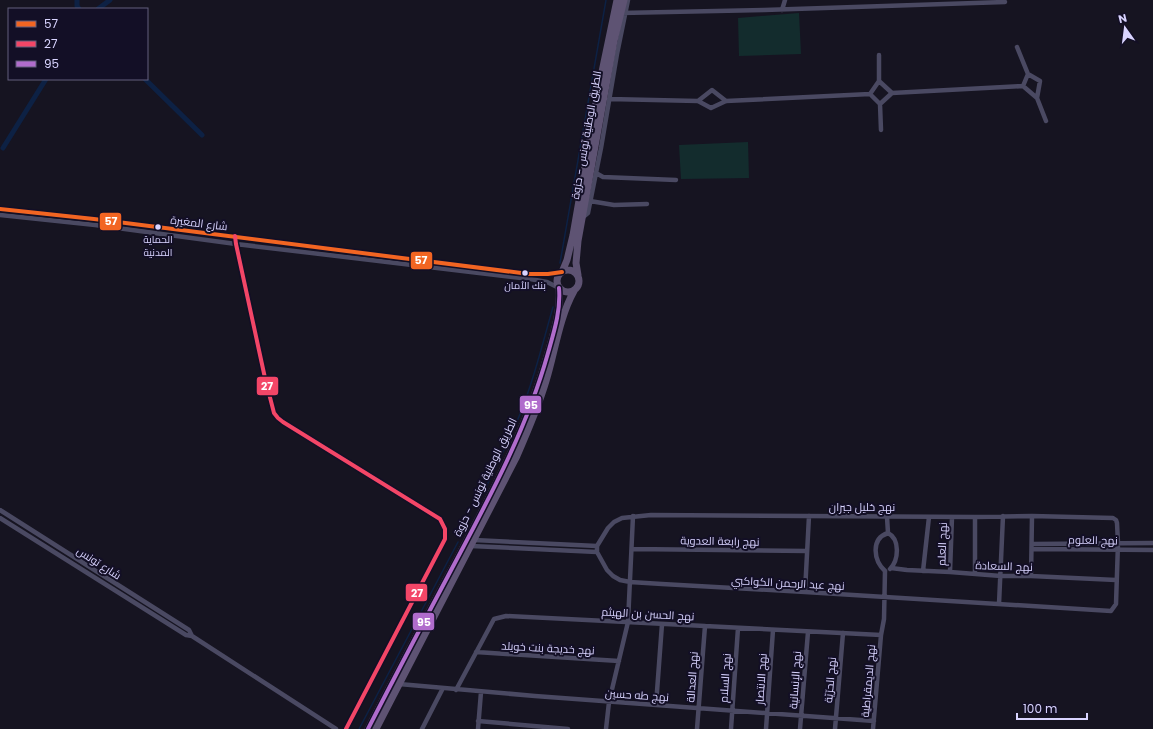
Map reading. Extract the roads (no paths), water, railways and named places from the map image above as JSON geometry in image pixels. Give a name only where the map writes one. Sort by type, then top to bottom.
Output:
[{"type":"main road","name":"الطريق الوطنية تونس - حزوة","points":[[562,272],[569,256],[616,0]]},
{"type":"main road","name":"الطريق الوطنية تونس - حزوة","points":[[578,275],[576,250],[614,41],[623,13],[624,0]]},
{"type":"main road","points":[[571,270],[578,275],[580,284],[574,291],[566,292],[559,288],[557,279],[562,272],[571,270]]},
{"type":"main road","name":"الطريق الوطنية تونس - حزوة","points":[[368,729],[499,478],[526,419],[552,342],[560,298],[559,288]]},
{"type":"main road","name":"الطريق الوطنية تونس - حزوة","points":[[376,729],[516,458],[546,381],[567,305],[574,291]]},
{"type":"street","points":[[582,218],[588,213],[623,13],[628,0]]},
{"type":"street","points":[[782,10],[784,0]]},
{"type":"street","points":[[878,0],[878,6]]},
{"type":"street","points":[[623,13],[782,10],[1005,2]]},
{"type":"street","points":[[1017,47],[1028,74],[1040,80],[1037,98]]},
{"type":"street","points":[[870,94],[879,81],[879,55]]},
{"type":"street","points":[[1023,86],[1028,74]]},
{"type":"street","points":[[879,81],[892,93]]},
{"type":"street","points":[[880,104],[892,93],[1023,86],[1037,98],[1046,121]]},
{"type":"street","points":[[698,101],[712,90],[726,101]]},
{"type":"street","points":[[609,99],[698,101],[712,108],[726,101],[870,94],[880,104],[881,130]]},
{"type":"street","points":[[596,172],[603,177],[676,180]]},
{"type":"street","points":[[590,201],[614,205],[647,204]]},
{"type":"street","name":"شارع المغيرة","points":[[0,209],[236,236],[529,274],[562,272]]},
{"type":"street","name":"شارع المغيرة","points":[[0,215],[102,226],[236,244],[530,279],[547,282],[559,288]]},
{"type":"street","points":[[236,236],[236,244],[274,413],[283,422],[440,519],[445,529],[445,539],[346,729]]},
{"type":"street","name":"شارع تونس","points":[[0,510],[189,630],[192,636]]},
{"type":"street","name":"نهج خليل جبران","points":[[597,546],[608,528],[614,522],[622,518],[661,515],[887,517],[1032,516],[1113,518],[1117,523],[1118,543]]},
{"type":"street","points":[[606,729],[609,702],[628,622],[633,516]]},
{"type":"street","points":[[805,592],[809,516]]},
{"type":"street","points":[[999,604],[1003,516]]},
{"type":"street","points":[[1032,516],[1032,576]]},
{"type":"street","points":[[887,517],[888,533]]},
{"type":"street","points":[[923,571],[929,517]]},
{"type":"street","name":"نهج العلم","points":[[950,572],[952,517]]},
{"type":"street","points":[[975,517],[975,574]]},
{"type":"street","name":"شارع تونس","points":[[0,518],[186,635],[192,636]]},
{"type":"street","points":[[888,533],[895,539],[897,552],[896,560],[891,568],[885,571],[877,562],[875,550],[876,544],[880,538],[888,533]]},
{"type":"street","points":[[473,543],[597,546]]},
{"type":"street","points":[[473,543],[597,552]]},
{"type":"street","points":[[1116,580],[1118,543]]},
{"type":"street","name":"نهج العلوم","points":[[1032,546],[1153,543]]},
{"type":"street","name":"نهج عبد الرحمن الكواكبي","points":[[597,546],[597,552],[607,570],[620,580],[630,582],[1111,611],[1116,604],[1116,580]]},
{"type":"street","name":"نهج العلوم","points":[[1032,546],[1153,550]]},
{"type":"street","name":"نهج رابعة العدوية","points":[[632,549],[808,550]]},
{"type":"street","name":"نهج السعادة","points":[[891,568],[1001,576],[1116,580]]},
{"type":"street","name":"نهج الديمقراطية","points":[[873,729],[881,635],[884,619],[885,571]]},
{"type":"street","name":"نهج الحسن بن الهيثم","points":[[456,690],[494,619],[506,616],[881,635]]},
{"type":"street","points":[[656,705],[662,624]]},
{"type":"street","name":"نهج العدالة","points":[[697,729],[705,626]]},
{"type":"street","name":"نهج السلام","points":[[731,729],[738,628]]},
{"type":"street","name":"نهج الانتصار","points":[[766,729],[773,630]]},
{"type":"street","name":"نهج الإنسانية","points":[[800,729],[808,632]]},
{"type":"street","name":"نهج الحرّيّة","points":[[835,729],[844,632]]},
{"type":"street","points":[[192,636],[336,729]]},
{"type":"street","name":"نهج خديجة بنت خويلد","points":[[476,652],[619,661]]},
{"type":"street","name":"نهج طه حسين","points":[[399,684],[609,702],[874,721]]},
{"type":"street","points":[[422,729],[442,688]]},
{"type":"street","points":[[478,729],[481,692]]},
{"type":"street","points":[[478,721],[568,729]]},
{"type":"waterway","points":[[77,0],[78,8]]},
{"type":"waterway","points":[[99,8],[110,0]]},
{"type":"waterway","points":[[560,263],[606,0]]},
{"type":"waterway","points":[[3,148],[45,80]]},
{"type":"waterway","points":[[146,80],[202,135]]},
{"type":"waterway","points":[[483,493],[522,410],[534,375],[553,307]]},
{"type":"waterway","points":[[359,729],[458,542]]},
{"type":"place","name":"الحماية المدنية","points":[[158,227]]},
{"type":"place","name":"بنك الأمان","points":[[525,273]]}]
